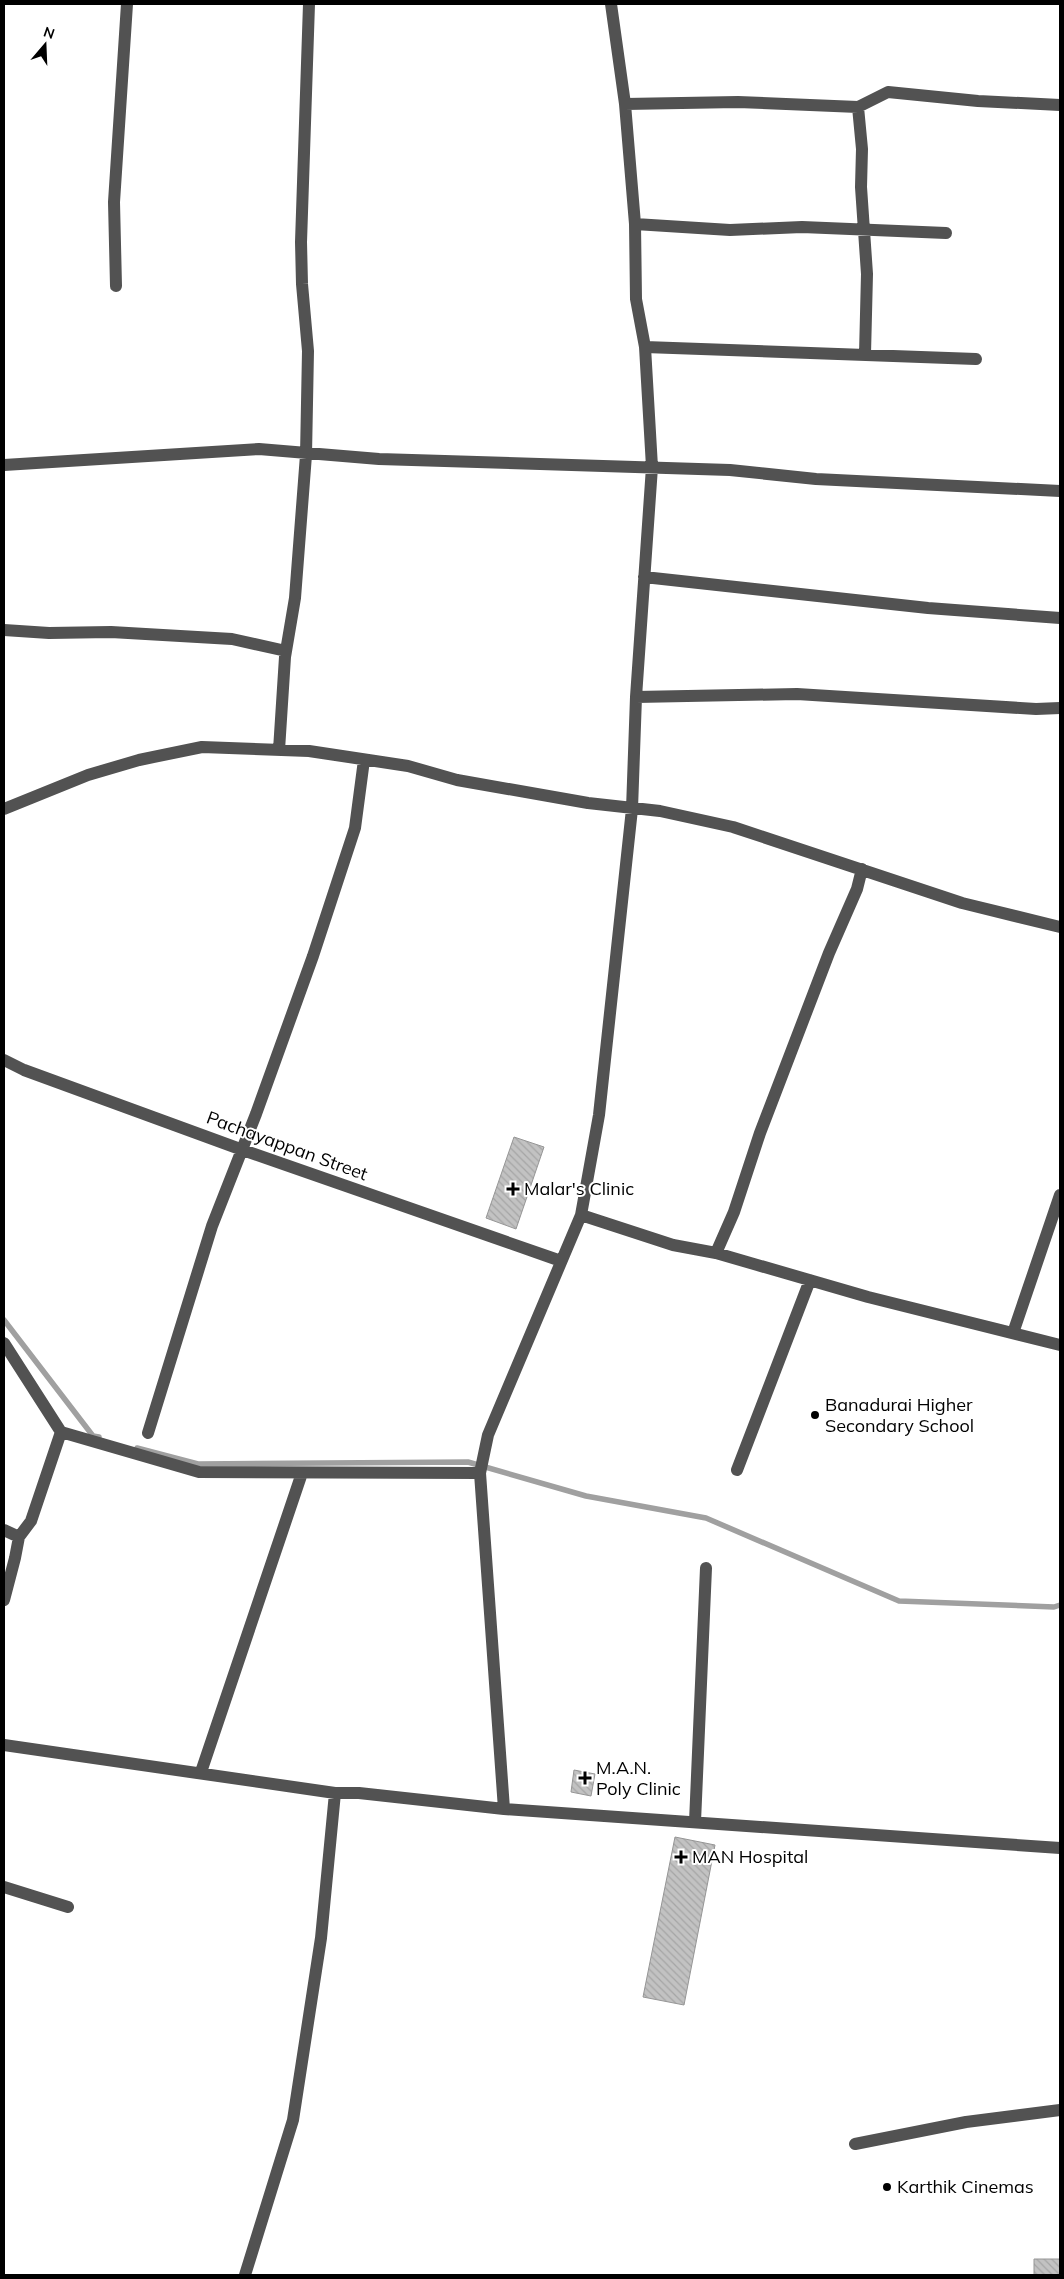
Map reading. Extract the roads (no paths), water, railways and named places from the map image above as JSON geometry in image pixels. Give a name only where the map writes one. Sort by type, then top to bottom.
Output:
[{"type":"street","points":[[116,286],[114,202],[127,4]]},
{"type":"street","points":[[279,750],[286,651],[296,589],[306,455],[308,351],[302,284],[301,242],[309,4]]},
{"type":"street","points":[[504,1808],[480,1473],[488,1434],[581,1215],[599,1115],[632,809],[636,697],[652,467],[645,347],[636,299],[635,224],[625,104],[610,4]]},
{"type":"street","points":[[625,104],[738,102],[863,104],[888,92],[978,101],[1060,105]]},
{"type":"street","points":[[863,104],[864,228],[868,274],[865,354]]},
{"type":"street","points":[[635,224],[730,230],[864,228],[946,232]]},
{"type":"street","points":[[645,347],[976,359]]},
{"type":"street","points":[[4,465],[259,449],[306,455],[468,463],[730,470],[816,479],[1060,491]]},
{"type":"street","points":[[644,577],[928,608],[1060,618]]},
{"type":"street","points":[[4,630],[49,633],[111,632],[232,639],[286,651]]},
{"type":"street","points":[[636,697],[797,694],[1036,709],[1060,708]]},
{"type":"street","points":[[4,810],[88,775],[139,760],[202,747],[309,751],[408,766],[458,780],[632,809],[660,811],[733,827],[862,868],[962,903],[1060,927]]},
{"type":"street","points":[[148,1433],[212,1226],[240,1149],[256,1114],[355,828],[364,760]]},
{"type":"street","points":[[716,1253],[734,1212],[760,1133],[829,953],[857,889],[862,868]]},
{"type":"street","name":"Pachayappan Street","points":[[4,1060],[240,1149],[561,1261]]},
{"type":"street","points":[[1014,1333],[1060,1195]]},
{"type":"street","points":[[581,1215],[673,1245],[716,1253],[868,1297],[1060,1345]]},
{"type":"street","points":[[737,1470],[810,1280]]},
{"type":"street","points":[[4,1343],[61,1432],[199,1472],[480,1473]]},
{"type":"street","points":[[4,1600],[15,1558],[18,1536],[31,1521],[61,1432]]},
{"type":"street","points":[[201,1772],[302,1473]]},
{"type":"street","points":[[4,1530],[18,1536]]},
{"type":"street","points":[[695,1822],[706,1568]]},
{"type":"street","points":[[4,1745],[201,1772],[335,1793],[359,1793],[504,1808],[1060,1848]]},
{"type":"street","points":[[245,2275],[293,2120],[321,1938],[335,1793]]},
{"type":"street","points":[[4,1888],[68,1907]]},
{"type":"street","points":[[855,2144],[966,2122],[1060,2110]]},
{"type":"waterway","points":[[4,1320],[93,1436],[99,1437]]},
{"type":"waterway","points":[[137,1448],[198,1464],[468,1462],[586,1496],[706,1518],[899,1601],[1054,1607],[1060,1605]]},
{"type":"place","name":"Malar's Clinic","points":[[513,1189]]},
{"type":"place","name":"Banadurai Higher Secondary School","points":[[815,1415]]},
{"type":"place","name":"M.A.N. Poly Clinic","points":[[585,1778]]},
{"type":"place","name":"MAN Hospital","points":[[681,1857]]},
{"type":"place","name":"Karthik Cinemas","points":[[887,2187]]}]
